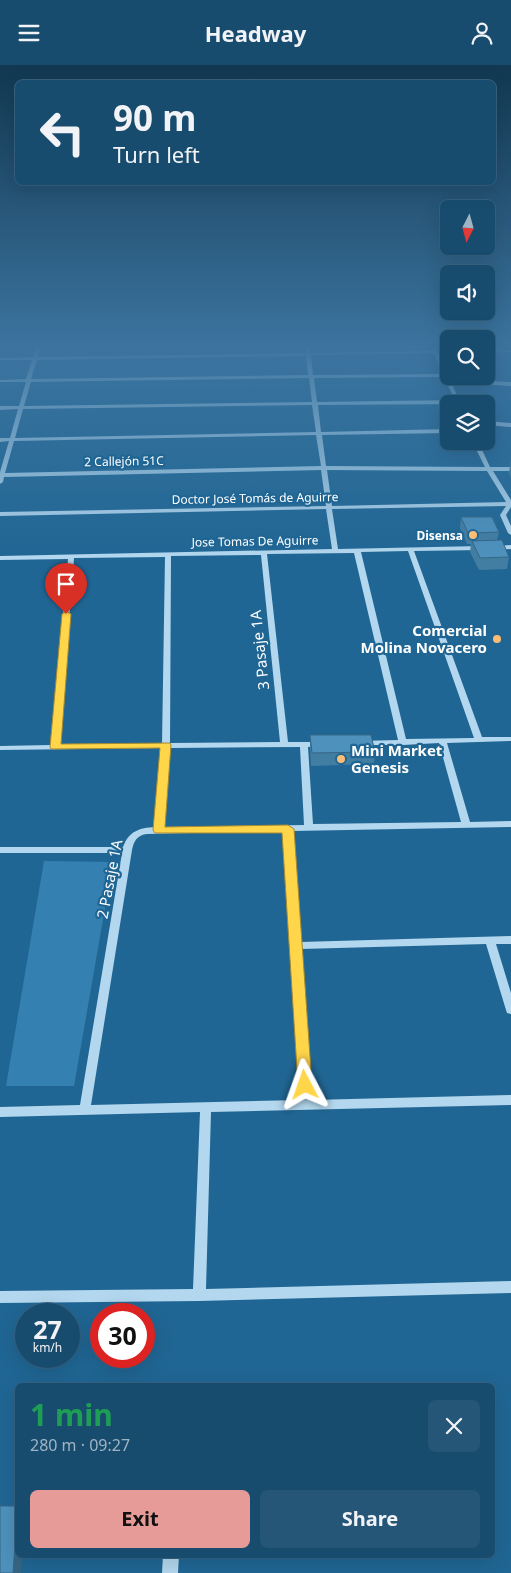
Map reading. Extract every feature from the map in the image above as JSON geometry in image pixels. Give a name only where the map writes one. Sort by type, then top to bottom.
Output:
[{"type":"street","points":[[0,482],[18,417]]},
{"type":"street","points":[[316,417],[335,551]]},
{"type":"street","points":[[495,424],[511,425]]},
{"type":"street","points":[[0,440],[440,431]]},
{"type":"street","points":[[480,450],[488,468],[511,505],[503,515],[511,533]]},
{"type":"street","name":"2 Callejón 51C","points":[[1,475],[323,469],[511,469]]},
{"type":"street","name":"Doctor José Tomás de Aguirre","points":[[0,514],[511,505]]},
{"type":"street","name":"Jose Tomas De Aguirre","points":[[0,558],[511,547]]},
{"type":"street","points":[[410,549],[479,740]]},
{"type":"street","points":[[357,550],[403,743]]},
{"type":"street","name":"3 Pasaje 1A","points":[[264,552],[284,744]]},
{"type":"street","points":[[168,555],[166,745],[159,830],[511,824]]},
{"type":"street","points":[[55,747],[71,557]]},
{"type":"street","points":[[353,743],[511,739]]},
{"type":"street","points":[[443,742],[466,825]]},
{"type":"street","points":[[0,748],[334,743]]},
{"type":"street","points":[[304,744],[309,828]]},
{"type":"street","points":[[288,829],[306,1105]]},
{"type":"street","name":"2 Pasaje 1A","points":[[84,1110],[127,850],[133,834],[141,831],[159,830]]},
{"type":"street","points":[[0,850],[127,850]]},
{"type":"street","points":[[490,940],[511,1010]]},
{"type":"street","points":[[296,946],[511,940]]},
{"type":"street","points":[[0,1112],[511,1099]]},
{"type":"street","points":[[199,1295],[206,1107]]},
{"type":"street","points":[[0,1297],[199,1295],[511,1287]]},
{"type":"street","points":[[170,1573],[171,1558]]},
{"type":"shaded area","points":[[44,861],[113,862],[74,1086],[6,1086]]},
{"type":"building","points":[[461,517],[492,517],[499,532],[468,533]]},
{"type":"building","points":[[502,540],[509,557],[480,558],[472,541]]},
{"type":"building","points":[[310,735],[371,735],[375,752],[312,753]]},
{"type":"building","points":[[0,1506],[15,1506],[13,1573],[0,1573]]},
{"type":"place","name":"Disensa","points":[[473,535]]},
{"type":"place","name":"Comercial Molina Novacero","points":[[497,639]]},
{"type":"place","name":"Mini Market Genesis","points":[[341,759]]},
{"type":"route","points":[[66,614],[55,747],[166,745],[159,830],[288,829],[305,1085]]}]
